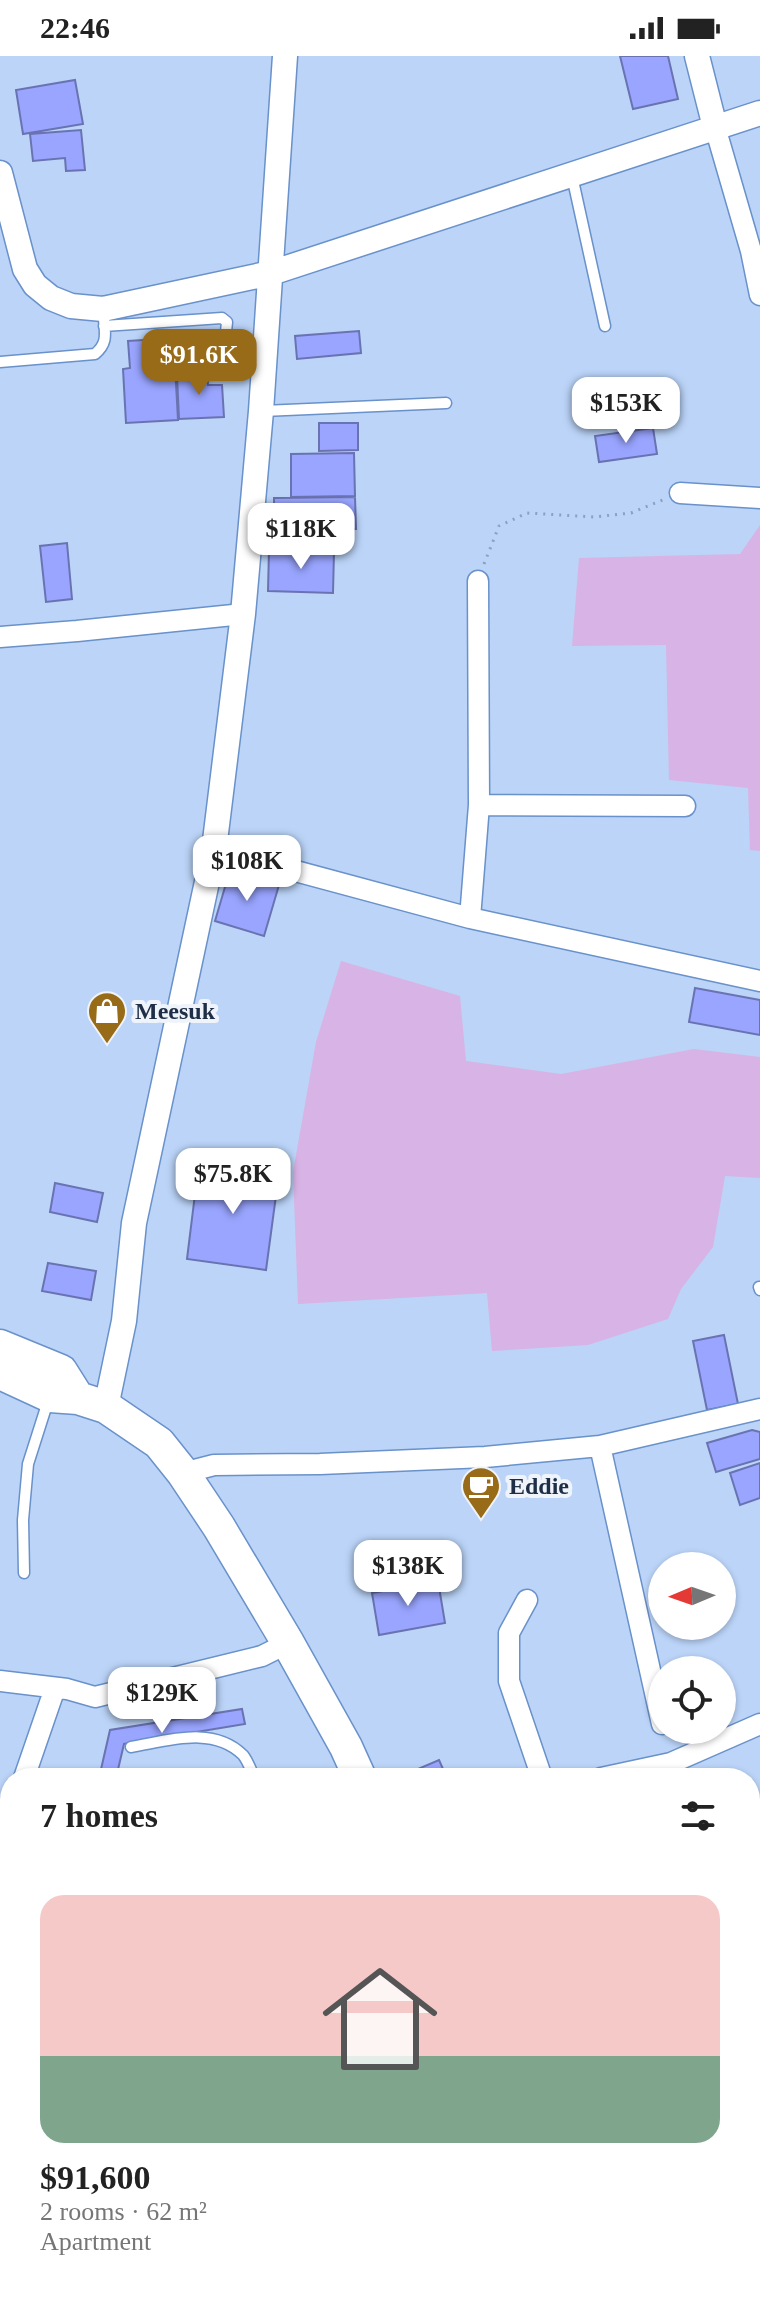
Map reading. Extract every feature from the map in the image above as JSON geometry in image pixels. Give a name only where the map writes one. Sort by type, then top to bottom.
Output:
[{"type":"main road","points":[[0,1346],[61,1371],[78,1400]]},
{"type":"main road","points":[[0,1373],[78,1400],[159,1443],[219,1527],[288,1643],[346,1747],[354,1768]]},
{"type":"street","points":[[78,1400],[124,1321],[134,1223],[214,849],[243,614],[261,411],[285,56]]},
{"type":"street","points":[[697,56],[715,127],[755,251],[760,295]]},
{"type":"street","points":[[0,173],[25,269],[35,285],[51,298],[104,317],[271,273],[760,113]]},
{"type":"street","points":[[680,493],[760,498]]},
{"type":"street","points":[[470,918],[479,805],[478,581]]},
{"type":"street","points":[[0,637],[243,614]]},
{"type":"street","points":[[479,805],[685,806]]},
{"type":"street","points":[[214,849],[470,918],[760,981]]},
{"type":"street","points":[[183,1473],[214,1465],[485,1457],[600,1446],[760,1409]]},
{"type":"street","points":[[600,1446],[648,1660]]},
{"type":"street","points":[[527,1600],[509,1633],[509,1681],[539,1768]]},
{"type":"street","points":[[0,1681],[67,1689],[95,1697],[262,1656],[288,1643]]},
{"type":"street","points":[[27,1768],[55,1688]]},
{"type":"street","points":[[648,1768],[671,1763],[760,1724]]},
{"type":"street","points":[[667,1744],[671,1763]]},
{"type":"lane","points":[[572,174],[605,326]]},
{"type":"lane","points":[[0,362],[95,354],[106,340],[104,317],[222,318],[227,322],[222,351],[227,368],[263,371]]},
{"type":"lane","points":[[261,411],[446,403]]},
{"type":"lane","points":[[24,1573],[23,1520],[28,1464],[78,1400]]},
{"type":"lane","points":[[131,1747],[200,1736],[224,1742],[244,1757],[250,1768]]},
{"type":"path","points":[[478,581],[499,526],[527,513],[594,517],[631,513],[680,493]]},
{"type":"shaded area","points":[[760,525],[760,851],[750,850],[748,788],[669,780],[666,645],[572,646],[579,558],[740,554]]},
{"type":"shaded area","points":[[341,961],[460,996],[466,1061],[561,1074],[694,1049],[760,1057],[760,1178],[725,1176],[713,1247],[681,1289],[668,1319],[588,1345],[492,1351],[487,1293],[298,1304],[293,1172],[316,1042]]},
{"type":"building","points":[[620,56],[668,56],[678,99],[633,109]]},
{"type":"building","points":[[75,80],[83,124],[23,134],[16,90]]},
{"type":"building","points":[[81,130],[85,170],[66,171],[65,158],[33,161],[30,134]]},
{"type":"building","points":[[359,331],[361,353],[297,359],[295,336]]},
{"type":"building","points":[[159,339],[160,348],[174,347],[178,420],[126,423],[123,369],[130,368],[128,341]]},
{"type":"building","points":[[207,373],[208,385],[222,385],[224,417],[179,419],[177,375]]},
{"type":"building","points":[[319,423],[358,423],[358,450],[319,451]]},
{"type":"building","points":[[653,428],[657,454],[599,462],[595,436]]},
{"type":"building","points":[[354,453],[355,496],[291,497],[291,454]]},
{"type":"building","points":[[355,497],[356,529],[274,530],[274,498]]},
{"type":"building","points":[[67,543],[72,599],[46,602],[40,546]]},
{"type":"building","points":[[269,549],[334,552],[333,593],[268,591]]},
{"type":"building","points":[[230,870],[279,885],[264,936],[215,921]]},
{"type":"building","points":[[695,988],[760,1000],[760,1035],[689,1022]]},
{"type":"building","points":[[199,1162],[279,1173],[266,1270],[187,1259]]},
{"type":"building","points":[[55,1183],[103,1193],[97,1222],[50,1212]]},
{"type":"building","points":[[48,1263],[96,1271],[91,1300],[42,1291]]},
{"type":"building","points":[[724,1335],[738,1404],[707,1410],[693,1341]]},
{"type":"building","points":[[752,1430],[760,1432],[760,1459],[716,1472],[707,1443]]},
{"type":"building","points":[[760,1463],[760,1498],[740,1505],[730,1473]]},
{"type":"building","points":[[438,1581],[445,1623],[379,1635],[372,1593]]},
{"type":"building","points":[[242,1709],[245,1724],[124,1744],[118,1768],[101,1768],[110,1730]]},
{"type":"building","points":[[439,1760],[443,1768],[420,1768]]},
{"type":"place","name":"Meesuk","points":[[107,1045]]},
{"type":"place","name":"Eddie","points":[[481,1520]]}]
